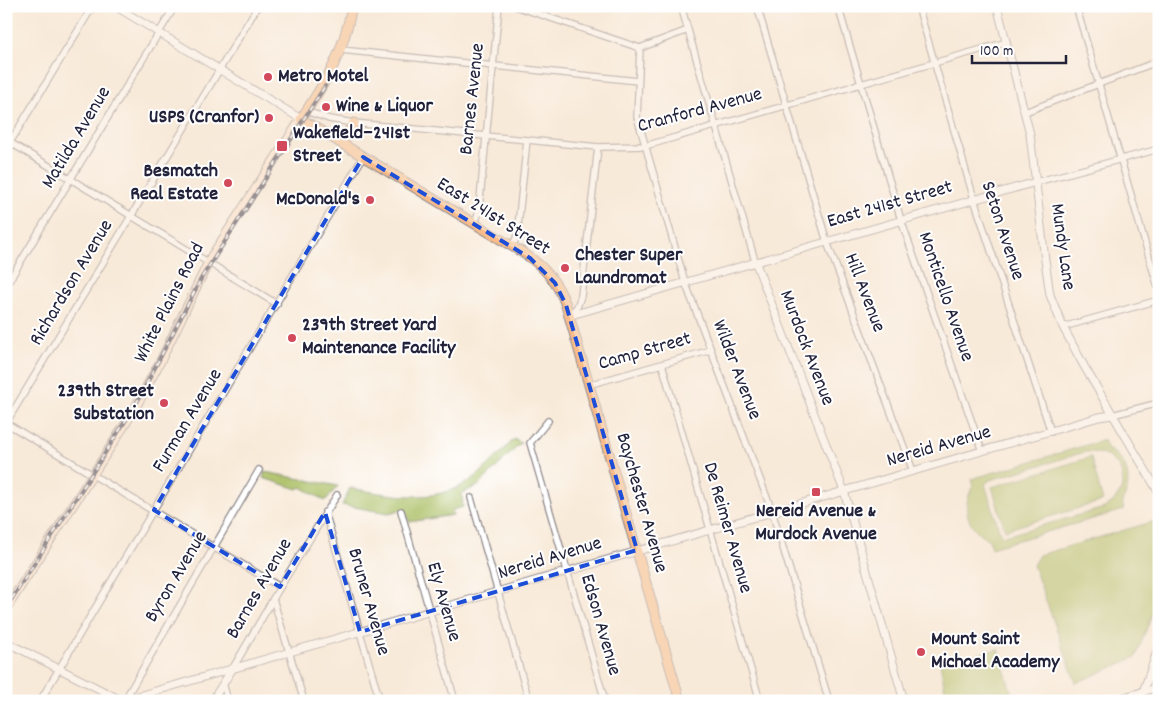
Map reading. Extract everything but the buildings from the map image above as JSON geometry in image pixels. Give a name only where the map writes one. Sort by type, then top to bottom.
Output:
[{"type":"main road","name":"White Plains Road","points":[[6,609],[147,387],[208,262],[328,76],[341,50],[352,6]]},
{"type":"main road","name":"East 241st Street","points":[[304,115],[363,157],[535,261],[548,273],[561,292],[568,316]]},
{"type":"main road","points":[[341,143],[354,123]]},
{"type":"main road","name":"Baychester Avenue","points":[[568,316],[680,701]]},
{"type":"street","points":[[6,10],[9,6]]},
{"type":"street","points":[[6,149],[8,141],[92,6]]},
{"type":"street","name":"East 241st Street","points":[[115,6],[220,70],[304,115]]},
{"type":"street","name":"Matilda Avenue","points":[[6,286],[175,6]]},
{"type":"street","name":"Richardson Avenue","points":[[6,423],[258,6]]},
{"type":"street","name":"Barnes Avenue","points":[[474,224],[479,212],[499,6]]},
{"type":"street","points":[[515,6],[640,48],[688,30]]},
{"type":"street","name":"Murdock Avenue","points":[[682,6],[755,262],[844,491],[904,701]]},
{"type":"street","name":"Hill Avenue","points":[[757,6],[827,242],[913,471]]},
{"type":"street","name":"Monticello Avenue","points":[[838,6],[901,220],[982,451]]},
{"type":"street","name":"Seton Avenue","points":[[918,6],[974,199],[1051,432]]},
{"type":"street","name":"Mundy Lane","points":[[997,6],[1030,134],[1050,295],[1063,327],[1112,415],[1159,493]]},
{"type":"street","points":[[1076,6],[1159,290]]},
{"type":"street","points":[[1157,6],[1159,11]]},
{"type":"street","name":"Cranford Avenue","points":[[304,115],[354,123],[598,147],[644,146],[1007,42]]},
{"type":"street","name":"Wilder Avenue","points":[[640,48],[637,117],[644,146],[685,282],[772,511],[828,701]]},
{"type":"street","points":[[341,50],[638,81]]},
{"type":"street","points":[[1025,112],[1159,61]]},
{"type":"street","points":[[512,247],[517,236],[527,140]]},
{"type":"street","points":[[8,141],[277,304]]},
{"type":"street","points":[[568,316],[577,307],[581,296],[598,147]]},
{"type":"street","points":[[1036,182],[1159,149]]},
{"type":"street","name":"Furman Avenue","points":[[40,701],[363,157]]},
{"type":"street","name":"East 241st Street","points":[[568,316],[1036,182]]},
{"type":"street","points":[[1063,327],[1159,300]]},
{"type":"street","name":"Camp Street","points":[[588,385],[711,350]]},
{"type":"street","name":"De Reimer Avenue","points":[[662,364],[760,701]]},
{"type":"street","points":[[1112,415],[1159,403]]},
{"type":"street","name":"Nereid Avenue","points":[[124,700],[636,550],[1099,417],[1112,415]]},
{"type":"street","name":"Edson Avenue","points":[[548,421],[530,443],[605,701]]},
{"type":"street","points":[[6,423],[280,586]]},
{"type":"street","name":"Byron Avenue","points":[[124,700],[259,470]]},
{"type":"street","name":"Barnes Avenue","points":[[212,701],[337,494]]},
{"type":"street","points":[[471,498],[529,701]]},
{"type":"street","name":"Ely Avenue","points":[[401,511],[455,701]]},
{"type":"street","name":"Bruner Avenue","points":[[325,512],[380,701]]},
{"type":"street","points":[[273,599],[304,701]]},
{"type":"street","points":[[6,642],[116,698],[124,700]]},
{"type":"street","points":[[1140,701],[1159,646]]},
{"type":"street","points":[[223,683],[228,701]]},
{"type":"street","points":[[1111,701],[1159,687]]},
{"type":"highlighted area","points":[[363,157],[530,258],[555,283],[566,305],[637,550],[360,632],[325,512],[280,587],[154,510]]},
{"type":"green space","points":[[514,439],[521,443],[478,486],[462,493],[463,507],[452,510],[453,515],[409,522],[405,509],[388,513],[342,505],[350,488],[400,496],[434,495],[449,491],[465,484],[479,474]]},
{"type":"green space","points":[[1104,440],[1107,449],[1120,458],[1127,472],[1128,479],[1122,502],[1124,510],[991,548],[989,540],[976,530],[968,517],[967,503],[973,487],[971,479]],"holes":[[[1085,452],[1098,453],[1109,457],[1121,472],[1123,481],[1120,491],[1114,500],[1104,508],[1001,536],[985,484],[990,480]]]},
{"type":"green space","points":[[1091,457],[1103,501],[1005,530],[992,487]]},
{"type":"green space","points":[[265,472],[338,486],[325,501],[301,487],[298,489],[263,478]]},
{"type":"green space","points":[[1155,521],[1159,535],[1159,596],[1136,657],[1076,683],[1033,565],[1039,555]]},
{"type":"green space","points":[[998,649],[1014,701],[947,701],[940,663]]},
{"type":"railway","points":[[6,608],[135,406],[202,277],[325,86]]},
{"type":"place","name":"Metro Motel","points":[[268,77]]},
{"type":"place","name":"Wine & Liquor","points":[[326,107]]},
{"type":"place","name":"USPS (Cranfor)","points":[[269,118]]},
{"type":"place","name":"Wakefield–241st Street","points":[[282,146]]},
{"type":"place","name":"Besmatch Real Estate","points":[[228,183]]},
{"type":"place","name":"McDonald's","points":[[370,200]]},
{"type":"place","name":"Chester Super Laundromat","points":[[565,268]]},
{"type":"place","name":"239th Street Yard Maintenance Facility","points":[[292,338]]},
{"type":"place","name":"239th Street Substation","points":[[164,403]]},
{"type":"place","name":"Nereid Avenue & Murdock Avenue","points":[[816,492]]},
{"type":"place","name":"Mount Saint Michael Academy","points":[[921,652]]}]
